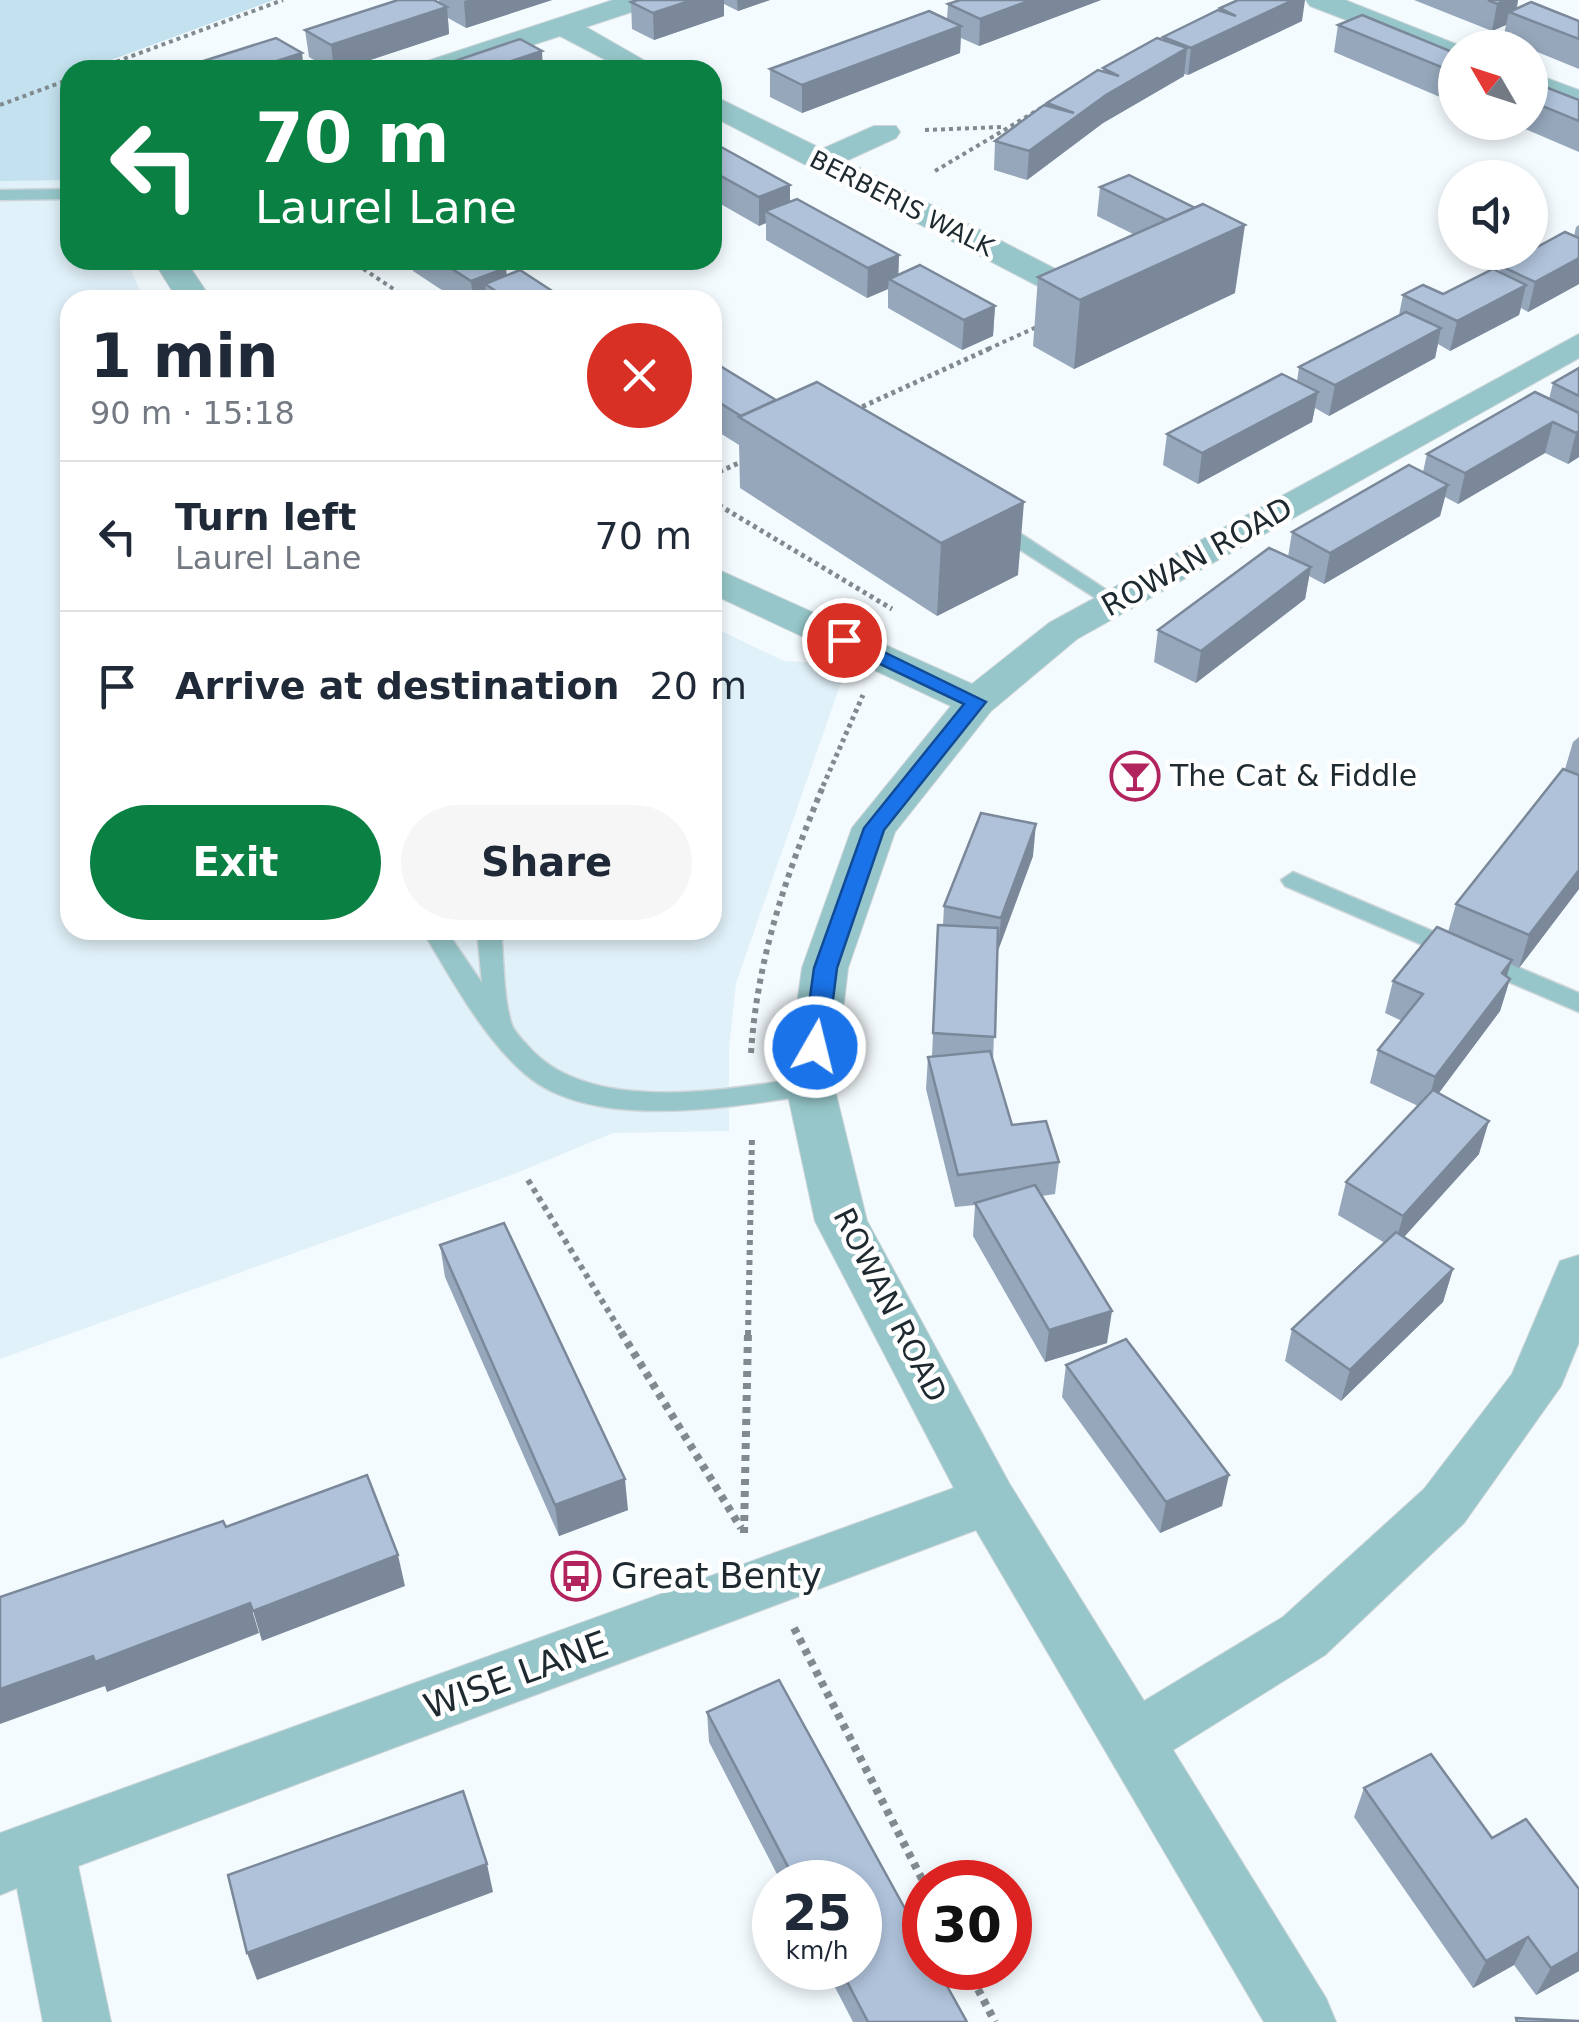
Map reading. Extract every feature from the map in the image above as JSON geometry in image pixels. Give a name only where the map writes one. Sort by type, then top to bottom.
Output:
[{"type":"street","points":[[459,60],[640,0]]},
{"type":"street","points":[[1320,0],[1438,45]]},
{"type":"street","points":[[564,26],[628,60]]},
{"type":"street","points":[[1548,88],[1579,100]]},
{"type":"street","name":"BERBERIS WALK","points":[[722,109],[1092,302]]},
{"type":"street","points":[[821,161],[885,132]]},
{"type":"street","name":"ROWAN ROAD","points":[[1302,2022],[990,1500],[841,1221],[810,1086],[826,968],[874,828],[976,702],[1063,631],[1579,344]]},
{"type":"street","points":[[722,584],[976,702]]},
{"type":"street","points":[[1135,1740],[1304,1636],[1444,1506],[1534,1386],[1579,1276]]},
{"type":"street","name":"WISE LANE","points":[[77,2022],[21,1856],[990,1500]]},
{"type":"lane","points":[[0,195],[60,194]]},
{"type":"lane","points":[[968,508],[1115,602]]},
{"type":"lane","points":[[1293,880],[1579,1003]]},
{"type":"lane","points":[[441,940],[499,1028],[543,1075],[597,1094],[680,1100],[810,1086]]},
{"type":"lane","points":[[490,940],[499,1028]]},
{"type":"path","points":[[121,60],[283,0]]},
{"type":"path","points":[[0,105],[60,83]]},
{"type":"path","points":[[883,193],[953,163],[1003,127],[1054,100]]},
{"type":"path","points":[[885,132],[1003,127]]},
{"type":"path","points":[[365,270],[395,290]]},
{"type":"path","points":[[839,417],[1092,302]]},
{"type":"path","points":[[722,470],[749,458]]},
{"type":"path","points":[[722,508],[908,619]]},
{"type":"path","points":[[528,1180],[744,1532]]},
{"type":"path","points":[[978,1990],[994,2022]]},
{"type":"shaded area","points":[[0,0],[274,0],[111,60],[60,60],[60,180],[0,181]]},
{"type":"shaded area","points":[[60,179],[60,270],[131,270],[140,290],[60,290],[60,940],[722,940],[722,631],[784,661],[806,662],[843,677],[736,983],[729,1049],[729,1131],[613,1133],[514,1174],[0,1359],[0,180]]},
{"type":"building","points":[[398,0],[434,0],[447,7],[331,45],[305,30]]},
{"type":"building","points":[[692,0],[653,13],[631,2]]},
{"type":"building","points":[[960,0],[1031,0],[980,19],[948,4]]},
{"type":"building","points":[[1238,0],[1293,0],[1191,48],[1163,37],[1218,10],[1236,16],[1220,8]]},
{"type":"building","points":[[1531,2],[1579,21],[1579,39],[1509,12]]},
{"type":"building","points":[[929,11],[961,26],[802,85],[770,69]]},
{"type":"building","points":[[1362,15],[1438,46],[1438,66],[1338,25]]},
{"type":"building","points":[[276,38],[302,53],[280,60],[207,60]]},
{"type":"building","points":[[1157,38],[1187,48],[1106,95],[1029,151],[995,141],[1044,105],[1074,113],[1047,103],[1098,70],[1119,76],[1103,68]]},
{"type":"building","points":[[520,39],[542,51],[514,60],[458,60]]},
{"type":"building","points":[[1548,88],[1579,100],[1579,121],[1548,108]]},
{"type":"building","points":[[722,148],[790,185],[759,197],[722,177]]},
{"type":"building","points":[[1129,175],[1195,208],[1167,220],[1100,187]]},
{"type":"building","points":[[797,199],[899,255],[868,268],[765,211]]},
{"type":"building","points":[[1203,204],[1245,225],[1080,300],[1038,277]]},
{"type":"building","points":[[1565,232],[1579,238],[1579,258],[1535,282],[1510,270],[1548,270],[1548,241]]},
{"type":"building","points":[[920,265],[995,306],[964,320],[889,279]]},
{"type":"building","points":[[454,270],[501,270],[471,281]]},
{"type":"building","points":[[520,270],[551,290],[494,290],[485,284]]},
{"type":"building","points":[[1491,270],[1526,285],[1457,321],[1403,295],[1423,285],[1443,294]]},
{"type":"building","points":[[1406,312],[1441,328],[1335,385],[1299,367]]},
{"type":"building","points":[[722,367],[776,400],[741,416],[722,404]]},
{"type":"building","points":[[1579,368],[1579,396],[1553,383]]},
{"type":"building","points":[[1282,374],[1318,392],[1202,453],[1167,434]]},
{"type":"building","points":[[817,382],[1024,502],[941,543],[739,417]]},
{"type":"building","points":[[1535,392],[1579,413],[1579,431],[1553,422],[1465,473],[1427,454]]},
{"type":"building","points":[[1409,465],[1448,485],[1330,553],[1292,532]]},
{"type":"building","points":[[1269,548],[1311,567],[1201,651],[1158,630]]},
{"type":"building","points":[[1563,769],[1579,775],[1579,870],[1529,935],[1456,904]]},
{"type":"building","points":[[981,813],[1036,824],[1001,918],[944,906]]},
{"type":"building","points":[[938,925],[998,928],[995,1037],[933,1033]]},
{"type":"building","points":[[1437,927],[1512,960],[1502,973],[1510,979],[1435,1077],[1378,1050],[1423,994],[1393,981]]},
{"type":"building","points":[[990,1051],[1012,1125],[1046,1121],[1059,1162],[958,1175],[928,1057]]},
{"type":"building","points":[[1433,1090],[1489,1121],[1403,1216],[1346,1182]]},
{"type":"building","points":[[1035,1185],[1112,1311],[1049,1330],[975,1203]]},
{"type":"building","points":[[504,1223],[625,1479],[555,1505],[440,1245]]},
{"type":"building","points":[[1396,1232],[1453,1269],[1350,1370],[1292,1329]]},
{"type":"building","points":[[1126,1339],[1229,1475],[1166,1502],[1066,1365]]},
{"type":"building","points":[[367,1475],[398,1555],[253,1611],[250,1603],[95,1662],[93,1656],[0,1689],[0,1597],[223,1521],[226,1527]]},
{"type":"building","points":[[779,1680],[878,1860],[784,1860],[707,1712]]},
{"type":"building","points":[[1431,1754],[1492,1838],[1526,1819],[1579,1889],[1579,1952],[1551,1968],[1528,1937],[1486,1961],[1364,1788]]},
{"type":"building","points":[[463,1791],[487,1864],[247,1953],[228,1875]]},
{"type":"building","points":[[882,1867],[902,1903],[902,1990],[949,1990],[967,2022],[868,2022],[851,1990],[882,1990]]},
{"type":"building","points":[[1516,2018],[1579,2021],[1579,2022],[1517,2022]]},
{"type":"place","name":"The Cat & Fiddle","points":[[1135,776]]},
{"type":"place","name":"Great Benty","points":[[576,1576]]},
{"type":"route","points":[[815,1047],[826,968],[874,828],[976,702],[844,640]]}]
